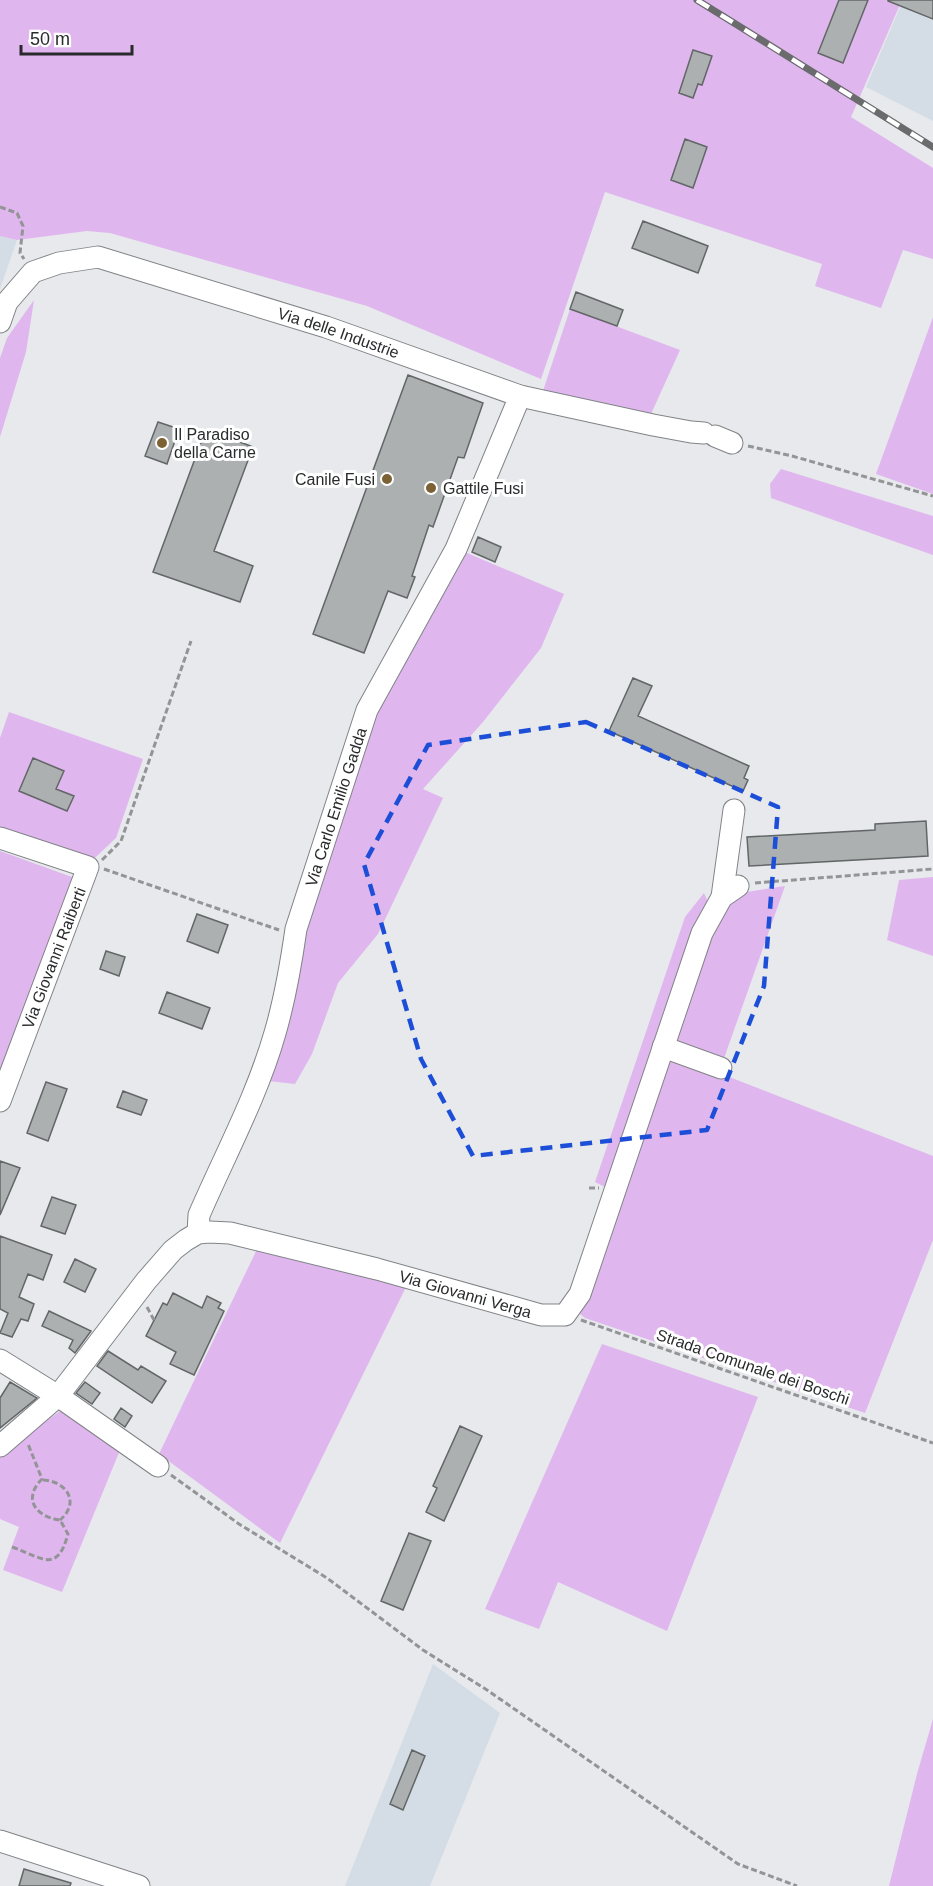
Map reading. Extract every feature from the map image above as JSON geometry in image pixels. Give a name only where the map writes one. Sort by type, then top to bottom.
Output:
[{"type":"street","name":"Via delle Industrie","points":[[33,272],[59,263],[98,257],[326,327],[520,396],[712,437]]},
{"type":"street","points":[[0,322],[7,302],[33,272]]},
{"type":"street","name":"Via Carlo Emilio Gadda","points":[[198,1233],[198,1215],[259,1081],[275,1032],[292,960],[295,936],[367,710],[456,549],[520,396]]},
{"type":"street","points":[[565,1315],[580,1294],[702,933],[730,892],[734,810]]},
{"type":"street","name":"Via Giovanni Raiberti","points":[[0,838],[92,866],[0,1101]]},
{"type":"street","points":[[663,1047],[721,1068]]},
{"type":"street","points":[[0,1446],[58,1396],[160,1264],[186,1240],[198,1233]]},
{"type":"street","name":"Via Giovanni Verga","points":[[198,1233],[230,1233],[377,1269],[542,1315],[565,1315]]},
{"type":"street","points":[[0,1360],[58,1396],[158,1466]]},
{"type":"street","points":[[0,1841],[76,1876],[139,1886]]},
{"type":"path","points":[[0,207],[17,213],[23,226],[20,253],[33,272]]},
{"type":"path","points":[[712,437],[792,456],[933,496]]},
{"type":"path","points":[[92,866],[121,841],[191,641]]},
{"type":"path","points":[[92,866],[295,936]]},
{"type":"path","points":[[730,892],[766,881],[933,869]]},
{"type":"path","name":"Strada Comunale dei Boschi","points":[[565,1315],[933,1443]]},
{"type":"path","points":[[22,1429],[42,1479]]},
{"type":"path","points":[[158,1466],[239,1524],[327,1578],[423,1650],[496,1696],[738,1864],[797,1886]]},
{"type":"path","points":[[12,1546],[49,1561],[57,1559],[63,1551],[68,1534],[60,1520],[42,1515],[34,1506],[34,1490],[42,1479]]},
{"type":"path","points":[[42,1479],[57,1482],[68,1493],[69,1507],[60,1520]]},
{"type":"highlighted area","points":[[586,722],[778,807],[764,986],[707,1130],[473,1156],[421,1059],[364,864],[428,745]]},
{"type":"shaded area","points":[[0,0],[902,0],[851,117],[933,168],[933,259],[903,250],[881,308],[815,286],[822,264],[605,192],[541,379],[367,306],[110,233],[87,231],[17,240],[0,236]]},
{"type":"shaded area","points":[[903,0],[933,0],[933,121],[866,87]]},
{"type":"shaded area","points":[[0,236],[17,240],[0,289]]},
{"type":"shaded area","points":[[34,300],[26,352],[0,437],[0,358],[7,338]]},
{"type":"shaded area","points":[[570,309],[680,350],[651,414],[543,391]]},
{"type":"shaded area","points":[[933,317],[933,494],[876,474]]},
{"type":"shaded area","points":[[781,469],[933,516],[933,555],[771,498],[770,484]]},
{"type":"shaded area","points":[[460,550],[564,594],[541,648],[483,722],[423,789],[443,798],[378,934],[338,983],[312,1054],[295,1084],[268,1081],[302,933],[374,708]]},
{"type":"shaded area","points":[[9,712],[143,759],[116,838],[83,869],[0,838],[0,738]]},
{"type":"shaded area","points":[[0,851],[72,877],[74,885],[0,1078]]},
{"type":"shaded area","points":[[933,877],[933,956],[887,940],[899,880]]},
{"type":"shaded area","points":[[785,886],[722,1064],[674,1046],[709,937],[728,901],[740,893]]},
{"type":"shaded area","points":[[704,893],[708,902],[609,1189],[595,1182],[685,917]]},
{"type":"shaded area","points":[[670,1054],[933,1156],[933,1240],[865,1413],[585,1318],[580,1314]]},
{"type":"shaded area","points":[[258,1247],[407,1285],[280,1543],[159,1454]]},
{"type":"shaded area","points":[[602,1344],[758,1397],[667,1631],[558,1582],[539,1629],[485,1609]]},
{"type":"shaded area","points":[[63,1409],[120,1450],[62,1592],[3,1570],[19,1527],[0,1519],[0,1454]]},
{"type":"shaded area","points":[[433,1664],[500,1713],[430,1886],[345,1886]]},
{"type":"shaded area","points":[[933,1719],[933,1886],[889,1886],[917,1774]]},
{"type":"building","points":[[839,0],[868,0],[843,63],[818,53]]},
{"type":"building","points":[[933,0],[933,19],[888,1]]},
{"type":"building","points":[[693,50],[712,56],[702,85],[698,84],[693,98],[679,93]]},
{"type":"building","points":[[685,139],[707,147],[693,188],[671,180]]},
{"type":"building","points":[[643,221],[708,246],[698,273],[632,248]]},
{"type":"building","points":[[576,292],[623,310],[617,326],[570,309]]},
{"type":"building","points":[[408,375],[483,403],[464,458],[458,457],[433,527],[429,525],[407,598],[388,591],[364,653],[313,634]]},
{"type":"building","name":"Il Paradiso della Carne","points":[[158,422],[179,429],[167,464],[145,456]]},
{"type":"building","points":[[206,429],[253,447],[214,551],[253,566],[240,602],[153,572]]},
{"type":"building","points":[[478,537],[501,547],[495,562],[472,552]]},
{"type":"building","points":[[633,678],[652,686],[638,716],[749,766],[744,778],[748,780],[743,791],[609,731]]},
{"type":"building","points":[[33,758],[64,771],[56,789],[74,796],[67,811],[19,791]]},
{"type":"building","points":[[926,821],[928,856],[749,866],[747,837],[875,830],[875,824]]},
{"type":"building","points":[[197,914],[228,925],[218,953],[187,941]]},
{"type":"building","points":[[106,951],[125,957],[119,976],[100,969]]},
{"type":"building","points":[[167,992],[210,1008],[202,1029],[159,1013]]},
{"type":"building","points":[[46,1082],[67,1089],[48,1141],[27,1133]]},
{"type":"building","points":[[123,1091],[147,1100],[141,1115],[117,1107]]},
{"type":"building","points":[[0,1161],[20,1168],[0,1215]]},
{"type":"building","points":[[52,1197],[76,1205],[65,1234],[41,1226]]},
{"type":"building","points":[[0,1236],[52,1255],[43,1280],[28,1274],[19,1297],[34,1304],[28,1321],[21,1319],[12,1337],[0,1333],[8,1313],[0,1309]]},
{"type":"building","points":[[75,1259],[96,1269],[85,1292],[64,1282]]},
{"type":"building","points":[[173,1293],[202,1308],[207,1296],[221,1303],[218,1308],[224,1311],[194,1375],[170,1364],[176,1352],[146,1336],[163,1303],[167,1305]]},
{"type":"building","points":[[49,1311],[91,1331],[75,1353],[69,1348],[73,1340],[42,1326]]},
{"type":"building","points":[[108,1351],[138,1370],[141,1366],[166,1381],[152,1403],[97,1366]]},
{"type":"building","points":[[10,1382],[37,1398],[0,1428],[0,1398]]},
{"type":"building","points":[[85,1382],[100,1393],[92,1404],[76,1393]]},
{"type":"building","points":[[121,1408],[132,1416],[125,1427],[114,1419]]},
{"type":"building","points":[[460,1426],[482,1436],[444,1521],[426,1512],[437,1488],[433,1486]]},
{"type":"building","points":[[409,1533],[431,1541],[403,1610],[381,1601]]},
{"type":"building","points":[[412,1750],[425,1756],[403,1810],[390,1804]]},
{"type":"building","points":[[24,1869],[71,1883],[70,1886],[19,1886]]},
{"type":"railway","points":[[697,0],[933,147]]},
{"type":"place","name":"Il Paradiso della Carne","points":[[162,443]]},
{"type":"place","name":"Canile Fusi","points":[[387,479]]},
{"type":"place","name":"Gattile Fusi","points":[[431,488]]}]
